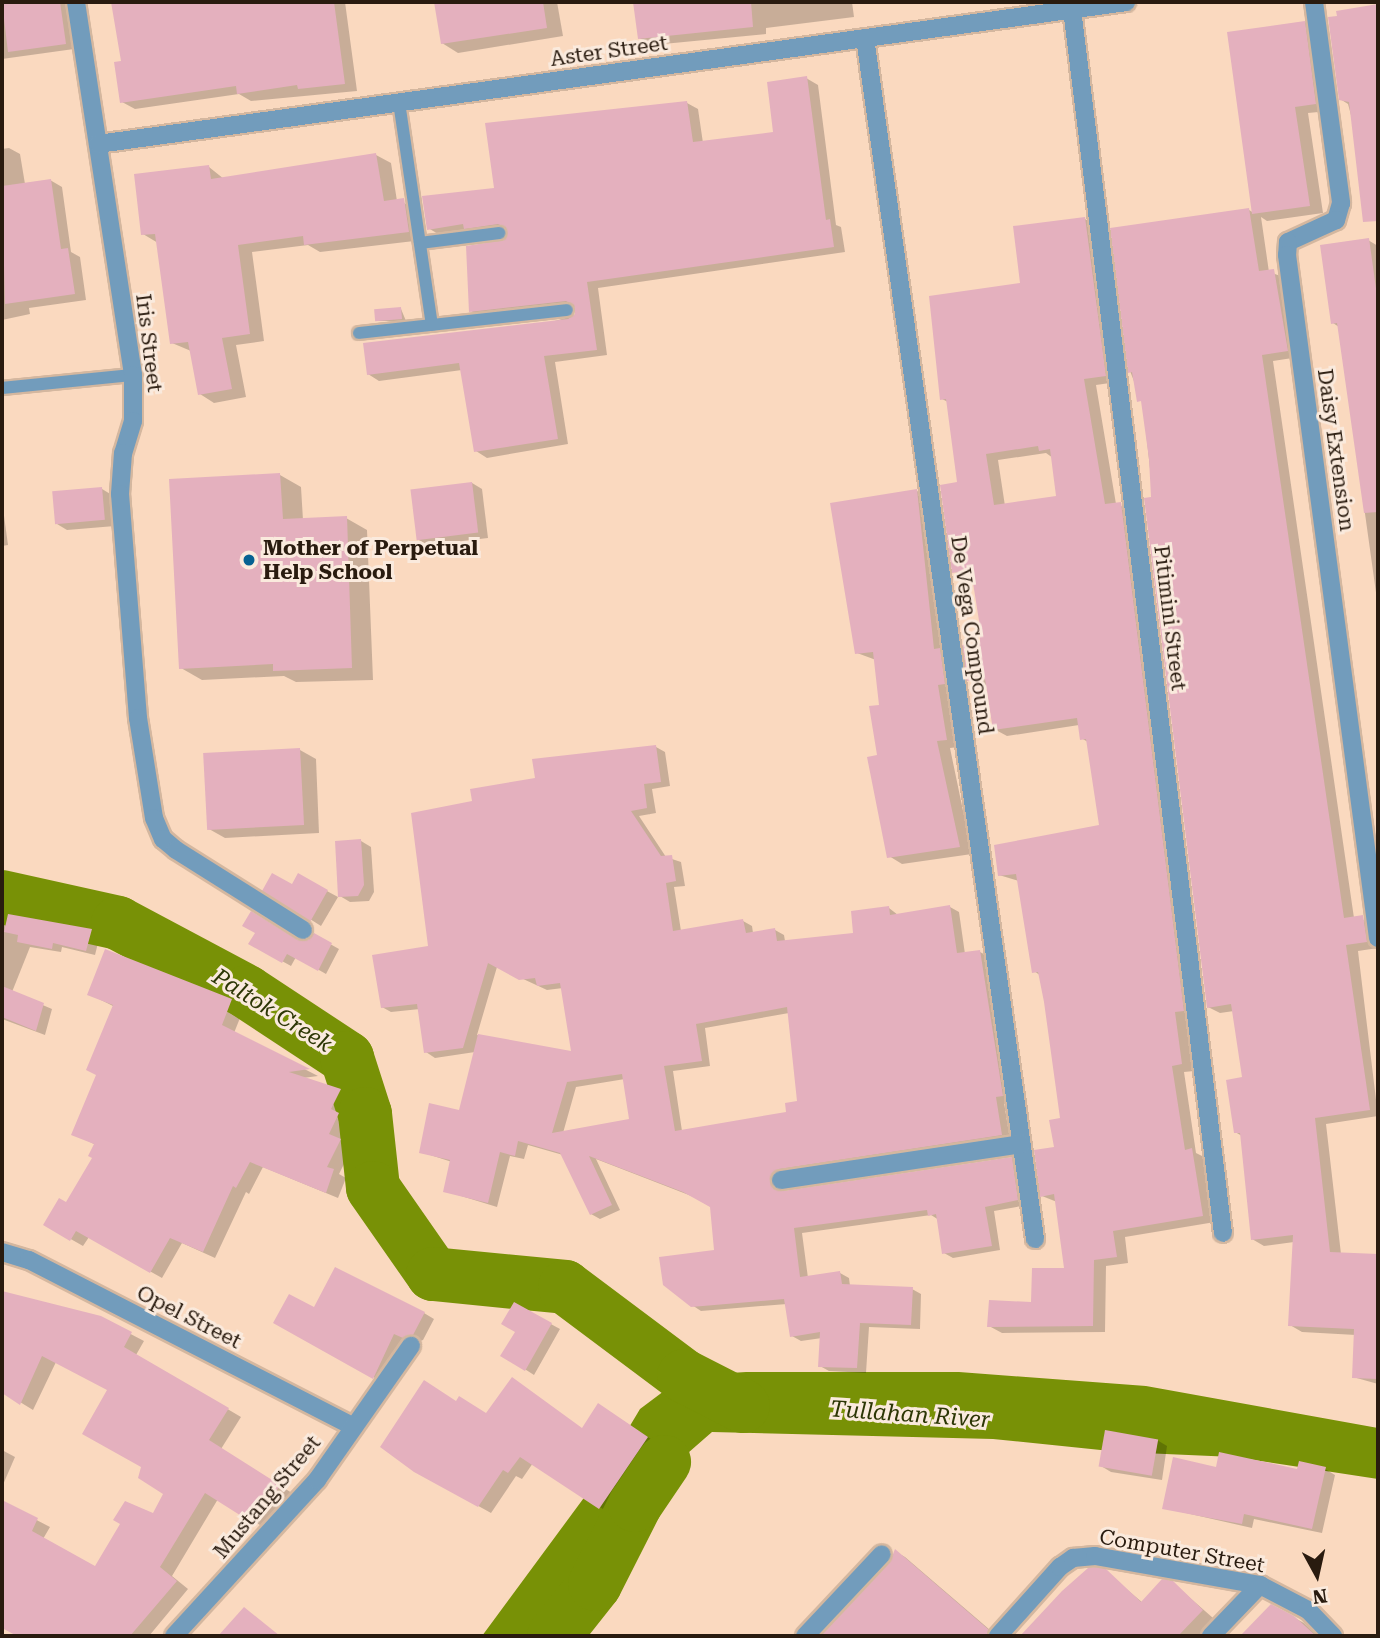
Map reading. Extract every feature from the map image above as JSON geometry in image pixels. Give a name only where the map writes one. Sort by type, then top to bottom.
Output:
[{"type":"street","name":"Iris Street","points":[[76,2],[133,375],[133,421],[122,453],[120,494],[138,718],[153,818],[163,839],[176,850],[303,930]]},
{"type":"street","name":"Aster Street","points":[[98,144],[1126,2]]},
{"type":"street","name":"Daisy Extension","points":[[1314,2],[1341,203],[1336,220],[1287,242],[1287,255],[1378,937]]},
{"type":"street","name":"Pitimini Street","points":[[1072,9],[1223,1233]]},
{"type":"street","name":"De Vega Compound","points":[[865,38],[1035,1239]]},
{"type":"street","points":[[781,1180],[1021,1144]]},
{"type":"street","name":"Opel Street","points":[[2,1252],[29,1260],[354,1427]]},
{"type":"street","name":"Mustang Street","points":[[174,1636],[290,1512],[411,1346]]},
{"type":"street","points":[[805,1636],[882,1554]]},
{"type":"street","name":"Computer Street","points":[[998,1636],[1060,1567],[1073,1558],[1096,1556],[1260,1585],[1308,1610],[1333,1636]]},
{"type":"street","points":[[1211,1636],[1260,1585]]},
{"type":"lane","points":[[400,102],[432,325]]},
{"type":"lane","points":[[420,243],[499,233]]},
{"type":"lane","points":[[359,333],[567,310]]},
{"type":"lane","points":[[2,388],[133,375]]},
{"type":"water","points":[[746,1372],[959,1372],[1146,1386],[1378,1428],[1378,1479],[1234,1457],[1120,1452],[993,1439],[712,1432],[657,1480],[548,1636],[482,1636],[600,1476],[640,1409],[684,1376]]},
{"type":"building","points":[[2,2],[60,2],[66,44],[8,52]]},
{"type":"building","points":[[111,2],[334,2],[345,84],[298,89],[297,85],[237,94],[236,86],[120,103],[114,62],[121,61]]},
{"type":"building","points":[[434,2],[543,2],[547,28],[441,44]]},
{"type":"building","points":[[633,2],[751,2],[753,27],[638,39]]},
{"type":"building","points":[[1378,4],[1378,221],[1363,222],[1349,102],[1339,100],[1328,17],[1337,16],[1336,11]]},
{"type":"building","points":[[1305,21],[1316,104],[1295,107],[1310,206],[1252,214],[1227,32]]},
{"type":"building","points":[[807,76],[826,220],[830,219],[834,247],[587,282],[597,350],[544,356],[558,439],[474,452],[459,363],[367,375],[363,343],[568,319],[575,314],[574,305],[566,301],[469,312],[466,246],[504,240],[506,228],[498,224],[464,229],[463,224],[427,230],[422,196],[494,188],[485,123],[687,101],[693,142],[773,132],[767,82]]},
{"type":"building","points":[[376,153],[384,201],[404,198],[409,232],[304,245],[303,236],[238,245],[250,334],[222,338],[232,389],[198,395],[188,342],[170,344],[155,234],[141,235],[134,174],[209,165],[211,179]]},
{"type":"building","points":[[51,179],[61,249],[68,248],[75,294],[5,304],[2,186]]},
{"type":"building","points":[[1249,208],[1259,271],[1274,269],[1288,351],[1262,355],[1344,918],[1363,915],[1367,942],[1346,945],[1370,1110],[1315,1118],[1330,1252],[1378,1254],[1378,1379],[1352,1378],[1354,1329],[1288,1326],[1293,1235],[1251,1240],[1240,1133],[1234,1133],[1226,1080],[1242,1077],[1231,1004],[1207,1008],[1144,498],[1151,497],[1149,459],[1141,401],[1137,402],[1132,372],[1128,373],[1110,228]]},
{"type":"building","points":[[1085,217],[1106,376],[1084,379],[1105,504],[1121,502],[1184,1011],[1175,1012],[1182,1064],[1172,1066],[1185,1150],[1192,1148],[1203,1216],[1113,1231],[1117,1257],[1094,1260],[1093,1326],[987,1327],[989,1300],[1031,1302],[1032,1268],[1064,1268],[1054,1194],[1040,1197],[1034,1150],[1054,1147],[1049,1120],[1060,1118],[1044,1002],[1038,972],[1032,973],[1016,874],[998,876],[994,845],[1099,825],[1086,739],[1080,740],[1077,718],[993,730],[985,679],[967,681],[962,645],[980,643],[980,627],[971,570],[952,573],[940,485],[957,482],[946,399],[940,400],[929,296],[1020,283],[1013,226]],"holes":[[[1038,446],[1039,451],[1050,449],[1056,496],[994,505],[986,454]]]},
{"type":"building","points":[[1369,238],[1378,303],[1378,512],[1364,513],[1337,323],[1331,324],[1320,245]]},
{"type":"building","points":[[401,307],[402,319],[375,321],[374,309]]},
{"type":"building","name":"Mother of Perpetual Help School","points":[[280,473],[283,519],[347,516],[352,668],[273,671],[273,664],[179,669],[169,479]]},
{"type":"building","points":[[472,482],[478,533],[417,540],[410,490]]},
{"type":"building","points":[[102,487],[105,520],[55,524],[52,491]]},
{"type":"building","points":[[917,489],[934,649],[940,648],[945,684],[938,685],[947,740],[937,741],[960,847],[887,858],[867,757],[877,755],[869,706],[879,705],[873,652],[855,654],[830,503]]},
{"type":"building","points":[[656,745],[661,782],[644,784],[647,808],[631,811],[661,856],[672,855],[676,881],[666,883],[673,931],[743,919],[746,933],[775,928],[777,941],[853,933],[851,911],[889,906],[890,915],[950,905],[957,953],[980,950],[1003,1096],[996,1097],[1002,1135],[779,1169],[770,1177],[773,1188],[783,1191],[1012,1157],[1018,1200],[985,1207],[992,1246],[942,1254],[936,1214],[928,1216],[927,1210],[794,1228],[800,1277],[840,1271],[842,1284],[913,1287],[911,1325],[860,1323],[857,1368],[818,1367],[820,1332],[790,1337],[784,1299],[691,1307],[663,1285],[659,1257],[714,1250],[710,1207],[683,1192],[589,1156],[612,1205],[590,1215],[560,1153],[518,1141],[515,1156],[500,1152],[488,1203],[443,1192],[450,1160],[419,1153],[429,1103],[459,1110],[478,1034],[571,1051],[560,983],[537,986],[535,978],[519,980],[488,963],[463,1048],[424,1053],[417,1004],[381,1008],[372,955],[428,946],[411,813],[472,801],[470,789],[535,778],[532,759]],"holes":[[[787,1007],[797,1101],[785,1103],[786,1112],[675,1131],[664,1066],[702,1061],[696,1024]],[[622,1074],[629,1119],[552,1133],[567,1082]]]},
{"type":"building","points":[[300,748],[304,825],[207,830],[203,753]]},
{"type":"building","points":[[361,839],[364,885],[358,896],[338,897],[335,841]]},
{"type":"building","points":[[272,873],[292,884],[298,873],[328,890],[310,922],[262,891]]},
{"type":"building","points":[[251,911],[298,940],[308,940],[314,933],[332,943],[318,971],[287,954],[282,963],[248,944],[255,933],[242,926]]},
{"type":"building","points":[[8,914],[92,929],[86,951],[53,943],[52,949],[17,942],[18,935],[4,932]]},
{"type":"building","points":[[105,949],[232,999],[222,1025],[310,1069],[289,1072],[341,1089],[331,1109],[339,1113],[329,1134],[341,1139],[327,1167],[334,1169],[326,1193],[250,1162],[236,1188],[233,1186],[203,1252],[170,1238],[150,1273],[76,1231],[70,1241],[43,1225],[59,1198],[66,1202],[92,1158],[88,1156],[94,1144],[71,1135],[96,1075],[86,1070],[113,1005],[87,995]]},
{"type":"building","points":[[2,986],[44,1003],[36,1031],[2,1017]]},
{"type":"building","points":[[335,1267],[425,1312],[413,1335],[403,1338],[394,1334],[373,1379],[273,1323],[289,1294],[314,1307]]},
{"type":"building","points":[[2,1291],[101,1316],[132,1332],[124,1347],[229,1408],[209,1440],[280,1485],[254,1524],[205,1493],[160,1567],[177,1581],[130,1636],[17,1636],[2,1628],[2,1500],[38,1518],[32,1531],[95,1566],[120,1524],[113,1520],[125,1501],[153,1513],[163,1494],[138,1478],[141,1467],[82,1434],[107,1390],[42,1356],[20,1405],[2,1393]]},
{"type":"building","points":[[514,1302],[552,1323],[525,1371],[500,1356],[515,1332],[501,1324]]},
{"type":"building","points":[[512,1377],[582,1428],[598,1403],[648,1437],[599,1509],[520,1457],[508,1473],[503,1470],[478,1507],[414,1472],[380,1447],[424,1380],[456,1401],[459,1396],[486,1413]]},
{"type":"building","points":[[1105,1430],[1158,1439],[1152,1476],[1099,1466]]},
{"type":"building","points":[[1219,1452],[1297,1469],[1299,1461],[1326,1467],[1312,1529],[1244,1514],[1242,1524],[1162,1509],[1173,1457],[1216,1467]]},
{"type":"building","points":[[895,1549],[989,1630],[987,1636],[820,1636],[890,1562]]},
{"type":"building","points":[[1088,1568],[1106,1569],[1141,1602],[1162,1579],[1173,1581],[1203,1610],[1178,1636],[1020,1636],[1062,1591]]},
{"type":"building","points":[[1271,1604],[1294,1616],[1316,1636],[1240,1636]]},
{"type":"building","points":[[244,1607],[280,1636],[218,1636]]},
{"type":"waterway","name":"Paltok Creek","points":[[2,897],[118,923],[247,992],[347,1058],[365,1114],[373,1188],[433,1274],[565,1287],[684,1376],[743,1406]]},
{"type":"waterway","name":"Tullahan River","points":[[554,1636],[595,1584],[635,1505],[664,1462]]},
{"type":"place","name":"Mother of Perpetual Help School","points":[[249,560]]}]
